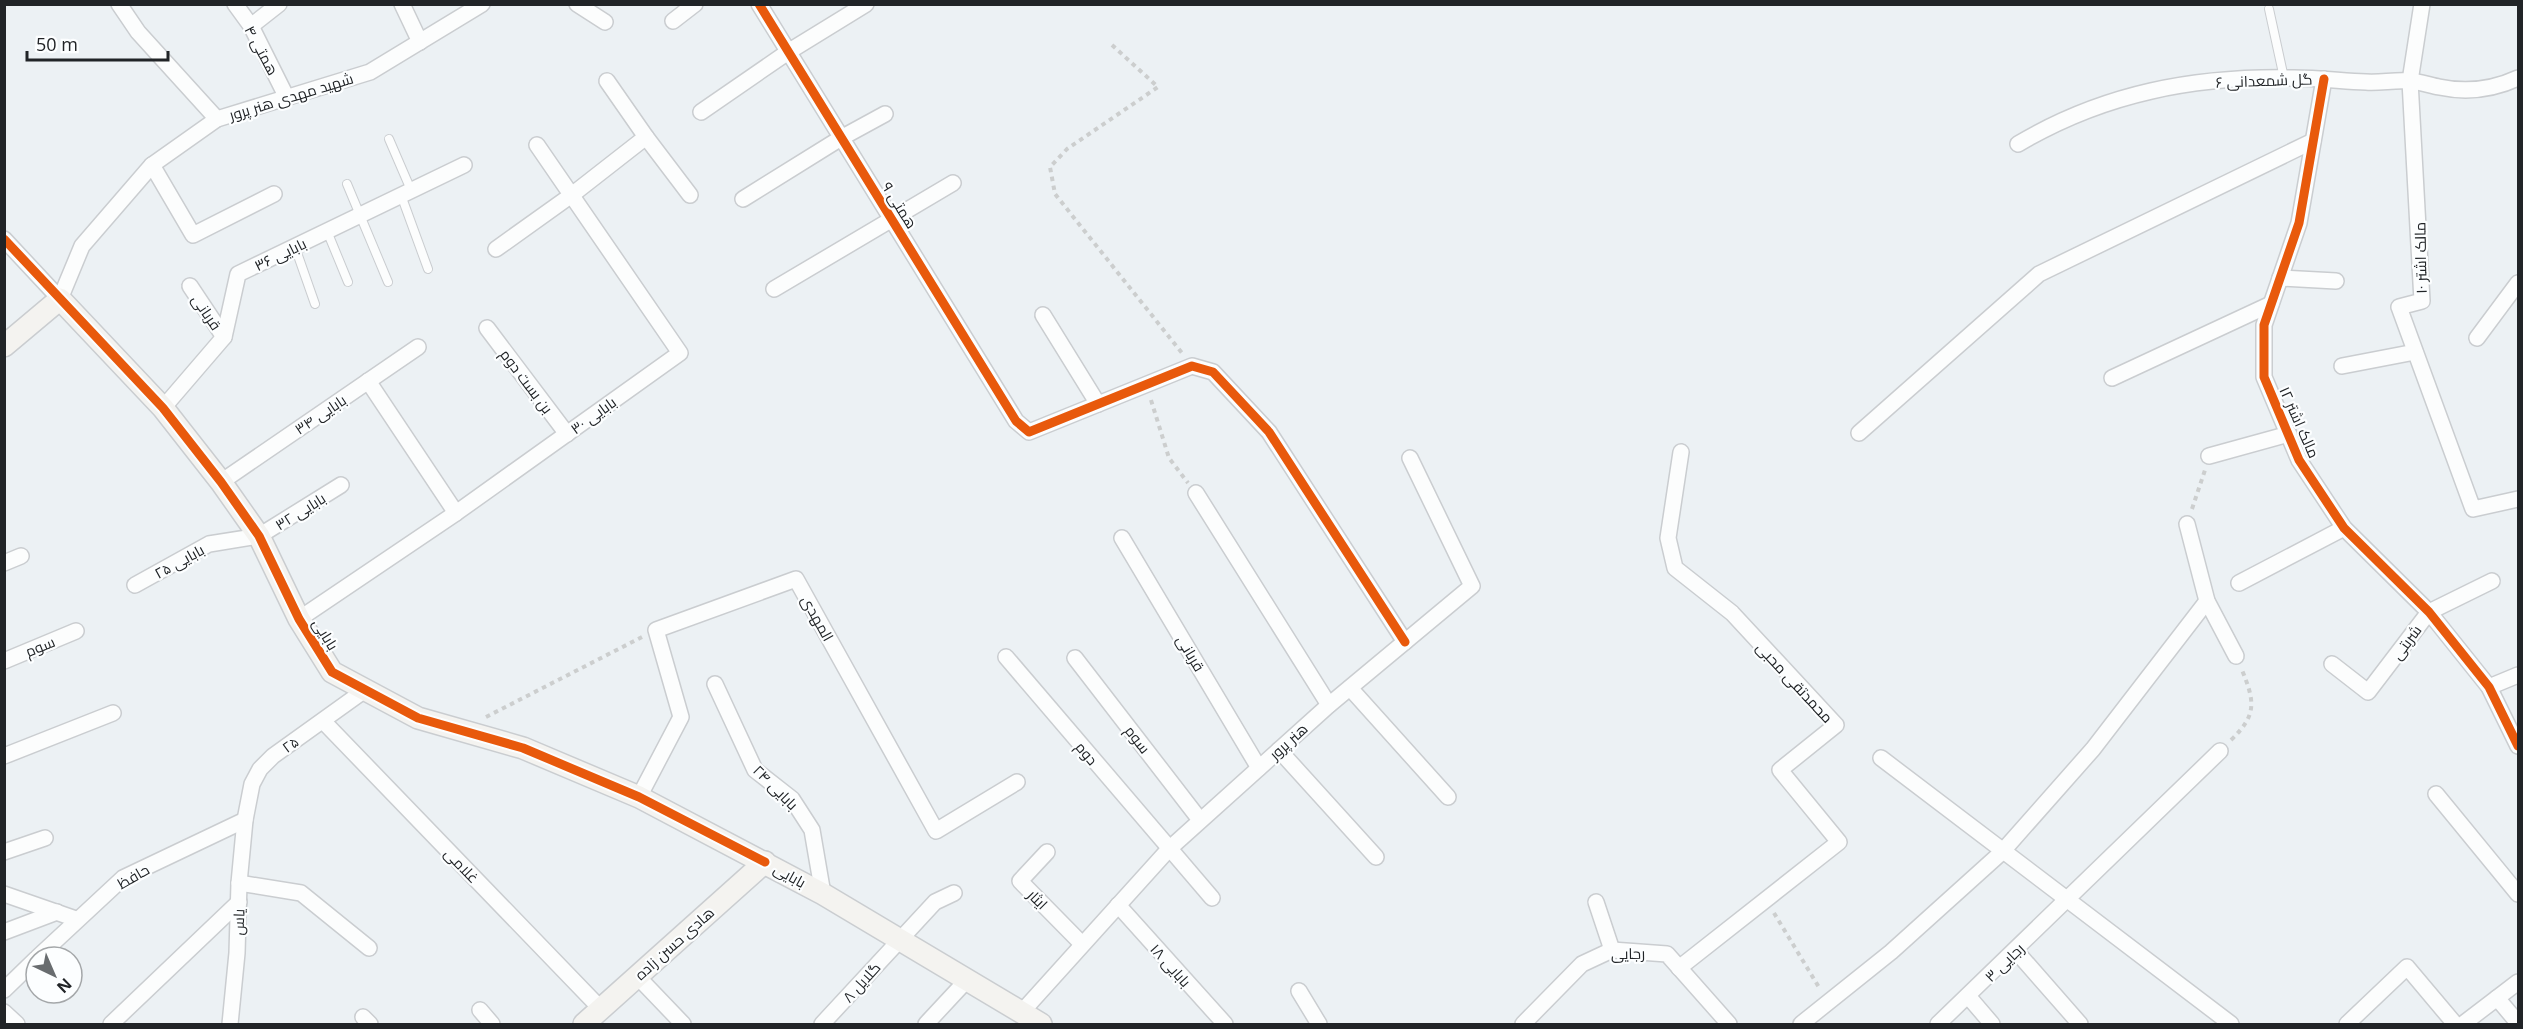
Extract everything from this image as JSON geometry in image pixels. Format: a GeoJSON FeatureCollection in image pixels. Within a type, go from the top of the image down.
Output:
{"type":"FeatureCollection","features":[{"type":"Feature","properties":{"kind":"street"},"geometry":{"type":"LineString","coordinates":[[119,4],[138,32],[217,119]]}},
{"type":"Feature","properties":{"kind":"street","name":"همتی ۴"},"geometry":{"type":"LineString","coordinates":[[234,4],[251,26],[287,98]]}},
{"type":"Feature","properties":{"kind":"street"},"geometry":{"type":"LineString","coordinates":[[251,26],[279,4]]}},
{"type":"Feature","properties":{"kind":"street"},"geometry":{"type":"LineString","coordinates":[[402,4],[420,42]]}},
{"type":"Feature","properties":{"kind":"street","name":"شهید مهدی هنر پرور"},"geometry":{"type":"LineString","coordinates":[[60,299],[82,246],[153,165],[217,119],[370,72],[482,4]]}},
{"type":"Feature","properties":{"kind":"street"},"geometry":{"type":"LineString","coordinates":[[577,4],[605,22]]}},
{"type":"Feature","properties":{"kind":"street"},"geometry":{"type":"LineString","coordinates":[[673,21],[695,4]]}},
{"type":"Feature","properties":{"kind":"street","name":"همتی ۹"},"geometry":{"type":"LineString","coordinates":[[759,4],[1016,421],[1029,432],[1098,404]]}},
{"type":"Feature","properties":{"kind":"street"},"geometry":{"type":"LineString","coordinates":[[700,112],[788,52],[866,4]]}},
{"type":"Feature","properties":{"kind":"street","name":"مالک اشتر ۱۰"},"geometry":{"type":"LineString","coordinates":[[2422,4],[2410,81],[2422,301],[2399,307],[2473,509],[2518,499]]}},
{"type":"Feature","properties":{"kind":"street","name":"گل شمعدانی ۶"},"geometry":{"type":"LineString","coordinates":[[2018,144],[2065,117],[2115,99],[2221,80],[2284,78],[2368,82],[2410,81],[2450,90],[2478,91],[2503,85],[2518,78]]}},
{"type":"Feature","properties":{"kind":"street","name":"مالک اشتر ۱۲"},"geometry":{"type":"LineString","coordinates":[[2324,79],[2300,223],[2264,325],[2265,377],[2299,460],[2344,528],[2429,612],[2488,687],[2518,746]]}},
{"type":"Feature","properties":{"kind":"street"},"geometry":{"type":"LineString","coordinates":[[606,81],[690,195]]}},
{"type":"Feature","properties":{"kind":"street"},"geometry":{"type":"LineString","coordinates":[[743,200],[841,138],[885,114]]}},
{"type":"Feature","properties":{"kind":"street"},"geometry":{"type":"LineString","coordinates":[[496,249],[573,194],[646,137]]}},
{"type":"Feature","properties":{"kind":"street"},"geometry":{"type":"LineString","coordinates":[[1859,433],[2039,274],[2313,141]]}},
{"type":"Feature","properties":{"kind":"street","name":"بابایی ۳۰"},"geometry":{"type":"LineString","coordinates":[[298,619],[456,513],[680,353],[573,194],[537,145]]}},
{"type":"Feature","properties":{"kind":"street"},"geometry":{"type":"LineString","coordinates":[[153,165],[193,235],[274,194]]}},
{"type":"Feature","properties":{"kind":"street","name":"بابایی ۳۶"},"geometry":{"type":"LineString","coordinates":[[163,408],[224,337],[238,274],[464,165]]}},
{"type":"Feature","properties":{"kind":"street"},"geometry":{"type":"LineString","coordinates":[[774,289],[953,183]]}},
{"type":"Feature","properties":{"kind":"street","name":"بابایی"},"geometry":{"type":"LineString","coordinates":[[4,239],[163,408],[221,482],[259,536],[298,619],[332,672],[418,718],[523,748],[639,797],[823,894],[1041,1024]]}},
{"type":"Feature","properties":{"kind":"street"},"geometry":{"type":"LineString","coordinates":[[2280,278],[2336,280]]}},
{"type":"Feature","properties":{"kind":"street"},"geometry":{"type":"LineString","coordinates":[[2477,338],[2518,283]]}},
{"type":"Feature","properties":{"kind":"street","name":"قربانی"},"geometry":{"type":"LineString","coordinates":[[190,286],[224,337]]}},
{"type":"Feature","properties":{"kind":"street"},"geometry":{"type":"LineString","coordinates":[[4,346],[60,299]]}},
{"type":"Feature","properties":{"kind":"street"},"geometry":{"type":"LineString","coordinates":[[2112,378],[2271,304]]}},
{"type":"Feature","properties":{"kind":"street"},"geometry":{"type":"LineString","coordinates":[[1043,315],[1098,404],[1192,366],[1213,372],[1269,432],[1405,642]]}},
{"type":"Feature","properties":{"kind":"street","name":"بن بست دوم"},"geometry":{"type":"LineString","coordinates":[[488,328],[567,434]]}},
{"type":"Feature","properties":{"kind":"street","name":"بابایی ۳۴"},"geometry":{"type":"LineString","coordinates":[[221,482],[418,347]]}},
{"type":"Feature","properties":{"kind":"street"},"geometry":{"type":"LineString","coordinates":[[2342,366],[2415,352]]}},
{"type":"Feature","properties":{"kind":"street"},"geometry":{"type":"LineString","coordinates":[[368,381],[456,513]]}},
{"type":"Feature","properties":{"kind":"street"},"geometry":{"type":"LineString","coordinates":[[2209,456],[2289,434]]}},
{"type":"Feature","properties":{"kind":"street","name":"محمدتقی محبی"},"geometry":{"type":"LineString","coordinates":[[1679,968],[1839,842],[1780,770],[1836,725],[1732,613],[1675,568],[1668,538],[1681,452]]}},
{"type":"Feature","properties":{"kind":"street","name":"هنر پرور"},"geometry":{"type":"LineString","coordinates":[[1021,1013],[1169,849],[1329,705],[1472,586],[1410,458]]}},
{"type":"Feature","properties":{"kind":"street","name":"بابایی ۳۲"},"geometry":{"type":"LineString","coordinates":[[259,536],[341,485]]}},
{"type":"Feature","properties":{"kind":"street"},"geometry":{"type":"LineString","coordinates":[[1196,493],[1329,705]]}},
{"type":"Feature","properties":{"kind":"street"},"geometry":{"type":"LineString","coordinates":[[2187,524],[2207,601],[2236,656]]}},
{"type":"Feature","properties":{"kind":"street"},"geometry":{"type":"LineString","coordinates":[[2239,583],[2344,528]]}},
{"type":"Feature","properties":{"kind":"street","name":"بابایی ۲۵"},"geometry":{"type":"LineString","coordinates":[[135,585],[208,544],[259,536]]}},
{"type":"Feature","properties":{"kind":"street","name":"قربانی"},"geometry":{"type":"LineString","coordinates":[[1122,538],[1259,768]]}},
{"type":"Feature","properties":{"kind":"street"},"geometry":{"type":"LineString","coordinates":[[4,563],[21,556]]}},
{"type":"Feature","properties":{"kind":"street","name":"المهدی"},"geometry":{"type":"LineString","coordinates":[[656,630],[796,579],[936,831],[1017,782]]}},
{"type":"Feature","properties":{"kind":"street","name":"شربتی"},"geometry":{"type":"LineString","coordinates":[[2332,664],[2368,692],[2429,612],[2492,581]]}},
{"type":"Feature","properties":{"kind":"street"},"geometry":{"type":"LineString","coordinates":[[1801,1024],[1891,952],[2002,852],[2093,749],[2207,601]]}},
{"type":"Feature","properties":{"kind":"street"},"geometry":{"type":"LineString","coordinates":[[639,797],[681,717],[656,630]]}},
{"type":"Feature","properties":{"kind":"street","name":"سوم"},"geometry":{"type":"LineString","coordinates":[[4,661],[76,631]]}},
{"type":"Feature","properties":{"kind":"street","name":"دوم"},"geometry":{"type":"LineString","coordinates":[[1006,657],[1212,898]]}},
{"type":"Feature","properties":{"kind":"street","name":"سوم"},"geometry":{"type":"LineString","coordinates":[[1075,658],[1200,820]]}},
{"type":"Feature","properties":{"kind":"street"},"geometry":{"type":"LineString","coordinates":[[2488,687],[2518,675]]}},
{"type":"Feature","properties":{"kind":"street","name":"بابایی ۲۴"},"geometry":{"type":"LineString","coordinates":[[715,684],[755,770],[792,799],[812,830],[823,894]]}},
{"type":"Feature","properties":{"kind":"street"},"geometry":{"type":"LineString","coordinates":[[1350,687],[1448,797]]}},
{"type":"Feature","properties":{"kind":"street","name":"۲۵"},"geometry":{"type":"LineString","coordinates":[[245,820],[252,784],[260,769],[273,756],[365,690]]}},
{"type":"Feature","properties":{"kind":"street"},"geometry":{"type":"LineString","coordinates":[[4,756],[113,713]]}},
{"type":"Feature","properties":{"kind":"street","name":"غلامی"},"geometry":{"type":"LineString","coordinates":[[323,721],[601,1009]]}},
{"type":"Feature","properties":{"kind":"street"},"geometry":{"type":"LineString","coordinates":[[1279,750],[1376,857]]}},
{"type":"Feature","properties":{"kind":"street","name":"رجایی ۳"},"geometry":{"type":"LineString","coordinates":[[1938,1024],[2016,951],[2220,751]]}},
{"type":"Feature","properties":{"kind":"street"},"geometry":{"type":"LineString","coordinates":[[1881,758],[2230,1024]]}},
{"type":"Feature","properties":{"kind":"street"},"geometry":{"type":"LineString","coordinates":[[2436,794],[2518,894]]}},
{"type":"Feature","properties":{"kind":"street","name":"یاس"},"geometry":{"type":"LineString","coordinates":[[230,1024],[245,820]]}},
{"type":"Feature","properties":{"kind":"street","name":"حافظ"},"geometry":{"type":"LineString","coordinates":[[50,945],[123,878],[245,820]]}},
{"type":"Feature","properties":{"kind":"street"},"geometry":{"type":"LineString","coordinates":[[4,852],[45,838]]}},
{"type":"Feature","properties":{"kind":"street","name":"ایثار"},"geometry":{"type":"LineString","coordinates":[[1047,852],[1020,881],[1082,944]]}},
{"type":"Feature","properties":{"kind":"street","name":"هادی حسن زاده"},"geometry":{"type":"LineString","coordinates":[[584,1024],[765,862]]}},
{"type":"Feature","properties":{"kind":"street"},"geometry":{"type":"LineString","coordinates":[[239,883],[301,893],[369,948]]}},
{"type":"Feature","properties":{"kind":"street","name":"گلایل ۸"},"geometry":{"type":"LineString","coordinates":[[822,1024],[934,902],[954,893]]}},
{"type":"Feature","properties":{"kind":"street"},"geometry":{"type":"LineString","coordinates":[[4,894],[76,919]]}},
{"type":"Feature","properties":{"kind":"street"},"geometry":{"type":"LineString","coordinates":[[111,1024],[239,902]]}},
{"type":"Feature","properties":{"kind":"street"},"geometry":{"type":"LineString","coordinates":[[1596,902],[1612,951]]}},
{"type":"Feature","properties":{"kind":"street","name":"بابایی ۱۸"},"geometry":{"type":"LineString","coordinates":[[1118,905],[1225,1024]]}},
{"type":"Feature","properties":{"kind":"street"},"geometry":{"type":"LineString","coordinates":[[4,932],[57,912]]}},
{"type":"Feature","properties":{"kind":"street","name":"رجایی"},"geometry":{"type":"LineString","coordinates":[[1523,1024],[1582,964],[1612,951],[1667,954],[1729,1024]]}},
{"type":"Feature","properties":{"kind":"street"},"geometry":{"type":"LineString","coordinates":[[2016,951],[2080,1024]]}},
{"type":"Feature","properties":{"kind":"street"},"geometry":{"type":"LineString","coordinates":[[2347,1024],[2408,967],[2455,1024]]}},
{"type":"Feature","properties":{"kind":"street","name":"حافظ"},"geometry":{"type":"LineString","coordinates":[[4,990],[24,971]]}},
{"type":"Feature","properties":{"kind":"street"},"geometry":{"type":"LineString","coordinates":[[636,976],[683,1024]]}},
{"type":"Feature","properties":{"kind":"street"},"geometry":{"type":"LineString","coordinates":[[926,1024],[966,981]]}},
{"type":"Feature","properties":{"kind":"street"},"geometry":{"type":"LineString","coordinates":[[2463,1024],[2518,982]]}},
{"type":"Feature","properties":{"kind":"street"},"geometry":{"type":"LineString","coordinates":[[1299,991],[1319,1024]]}},
{"type":"Feature","properties":{"kind":"street"},"geometry":{"type":"LineString","coordinates":[[1968,996],[1992,1024]]}},
{"type":"Feature","properties":{"kind":"street"},"geometry":{"type":"LineString","coordinates":[[2497,998],[2518,1023]]}},
{"type":"Feature","properties":{"kind":"street"},"geometry":{"type":"LineString","coordinates":[[480,1010],[492,1024]]}},
{"type":"Feature","properties":{"kind":"street"},"geometry":{"type":"LineString","coordinates":[[4,1012],[17,1024]]}},
{"type":"Feature","properties":{"kind":"street"},"geometry":{"type":"LineString","coordinates":[[230,1024],[237,1024]]}},
{"type":"Feature","properties":{"kind":"lane"},"geometry":{"type":"LineString","coordinates":[[2269,9],[2284,78]]}},
{"type":"Feature","properties":{"kind":"lane"},"geometry":{"type":"LineString","coordinates":[[390,139],[428,269]]}},
{"type":"Feature","properties":{"kind":"lane"},"geometry":{"type":"LineString","coordinates":[[347,184],[388,282]]}},
{"type":"Feature","properties":{"kind":"lane"},"geometry":{"type":"LineString","coordinates":[[327,231],[348,282]]}},
{"type":"Feature","properties":{"kind":"lane"},"geometry":{"type":"LineString","coordinates":[[295,247],[315,304]]}},
{"type":"Feature","properties":{"kind":"path"},"geometry":{"type":"LineString","coordinates":[[1112,45],[1158,87],[1067,149],[1050,167],[1055,194],[1192,366]]}},
{"type":"Feature","properties":{"kind":"path"},"geometry":{"type":"LineString","coordinates":[[1158,379],[1151,401],[1169,458],[1196,493]]}},
{"type":"Feature","properties":{"kind":"path"},"geometry":{"type":"LineString","coordinates":[[2187,524],[2209,456]]}},
{"type":"Feature","properties":{"kind":"path"},"geometry":{"type":"LineString","coordinates":[[460,730],[656,630]]}},
{"type":"Feature","properties":{"kind":"path"},"geometry":{"type":"LineString","coordinates":[[2220,751],[2245,727],[2251,715],[2252,700],[2236,656]]}},
{"type":"Feature","properties":{"kind":"path"},"geometry":{"type":"LineString","coordinates":[[1766,900],[1828,1003]]}},
{"type":"Feature","properties":{"kind":"cycle path"},"geometry":{"type":"LineString","coordinates":[[759,4],[1016,421],[1029,432],[1192,366],[1213,372],[1269,432],[1405,642]]}},
{"type":"Feature","properties":{"kind":"cycle path"},"geometry":{"type":"LineString","coordinates":[[2324,79],[2299,223],[2264,325],[2264,377],[2299,460],[2344,528],[2429,612],[2489,687],[2518,746]]}},
{"type":"Feature","properties":{"kind":"cycle path"},"geometry":{"type":"LineString","coordinates":[[4,239],[163,408],[221,482],[259,536],[299,619],[332,672],[418,718],[523,748],[639,797],[765,862]]}}]}
